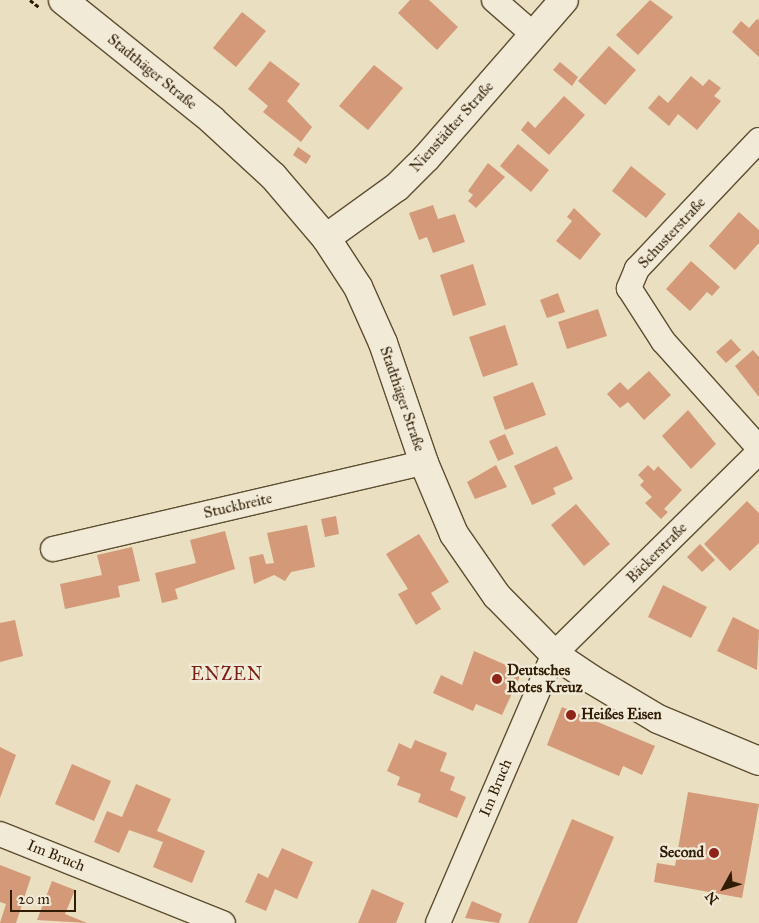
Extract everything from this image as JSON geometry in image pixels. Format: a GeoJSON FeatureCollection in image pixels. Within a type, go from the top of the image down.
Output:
{"type":"FeatureCollection","features":[{"type":"Feature","properties":{"kind":"main road","name":"Nienstädter Straße"},"geometry":{"type":"LineString","coordinates":[[326,238],[397,187],[564,0]]}},
{"type":"Feature","properties":{"kind":"main road","name":"Stadthäger Straße"},"geometry":{"type":"LineString","coordinates":[[54,6],[212,120],[273,176],[326,238],[358,287],[384,343],[424,463],[454,534],[496,596],[554,654],[658,719],[759,761]]}},
{"type":"Feature","properties":{"kind":"street"},"geometry":{"type":"LineString","coordinates":[[494,0],[534,35]]}},
{"type":"Feature","properties":{"kind":"street","name":"Schusterstraße"},"geometry":{"type":"LineString","coordinates":[[759,140],[637,269],[629,288],[663,341],[759,448]]}},
{"type":"Feature","properties":{"kind":"street","name":"Bäckerstraße"},"geometry":{"type":"LineString","coordinates":[[554,654],[759,452]]}},
{"type":"Feature","properties":{"kind":"street","name":"Stuckbreite"},"geometry":{"type":"LineString","coordinates":[[53,548],[424,463]]}},
{"type":"Feature","properties":{"kind":"street","name":"Im Bruch"},"geometry":{"type":"LineString","coordinates":[[438,923],[554,654]]}},
{"type":"Feature","properties":{"kind":"street","name":"Im Bruch"},"geometry":{"type":"LineString","coordinates":[[0,834],[223,923]]}},
{"type":"Feature","properties":{"kind":"path"},"geometry":{"type":"LineString","coordinates":[[30,0],[54,6]]}},
{"type":"Feature","properties":{"kind":"building"},"geometry":{"type":"Polygon","coordinates":[[[410,0],[429,0],[458,27],[437,50],[398,13],[410,0]]]}},
{"type":"Feature","properties":{"kind":"building"},"geometry":{"type":"Polygon","coordinates":[[[650,0],[673,17],[638,55],[616,35],[650,0]]]}},
{"type":"Feature","properties":{"kind":"building"},"geometry":{"type":"Polygon","coordinates":[[[242,12],[266,31],[236,67],[213,48],[242,12]]]}},
{"type":"Feature","properties":{"kind":"building"},"geometry":{"type":"Polygon","coordinates":[[[757,19],[759,20],[759,57],[732,32],[741,21],[749,28],[757,19]]]}},
{"type":"Feature","properties":{"kind":"building"},"geometry":{"type":"Polygon","coordinates":[[[609,46],[636,70],[605,105],[578,81],[609,46]]]}},
{"type":"Feature","properties":{"kind":"building"},"geometry":{"type":"Polygon","coordinates":[[[270,61],[300,84],[287,101],[312,127],[301,142],[263,112],[268,106],[248,89],[270,61]]]}},
{"type":"Feature","properties":{"kind":"building"},"geometry":{"type":"Polygon","coordinates":[[[560,62],[578,77],[572,86],[553,70],[560,62]]]}},
{"type":"Feature","properties":{"kind":"building"},"geometry":{"type":"Polygon","coordinates":[[[374,65],[403,88],[368,130],[339,106],[374,65]]]}},
{"type":"Feature","properties":{"kind":"building"},"geometry":{"type":"Polygon","coordinates":[[[691,76],[703,86],[709,79],[721,88],[714,96],[721,101],[697,130],[678,114],[669,126],[648,108],[659,95],[668,103],[691,76]]]}},
{"type":"Feature","properties":{"kind":"building"},"geometry":{"type":"Polygon","coordinates":[[[564,96],[585,115],[549,155],[521,130],[528,121],[535,128],[564,96]]]}},
{"type":"Feature","properties":{"kind":"building"},"geometry":{"type":"Polygon","coordinates":[[[518,144],[549,170],[531,192],[500,166],[518,144]]]}},
{"type":"Feature","properties":{"kind":"building"},"geometry":{"type":"Polygon","coordinates":[[[298,147],[311,156],[306,164],[293,155],[298,147]]]}},
{"type":"Feature","properties":{"kind":"building"},"geometry":{"type":"Polygon","coordinates":[[[488,163],[505,177],[476,208],[468,201],[473,195],[468,191],[488,163]]]}},
{"type":"Feature","properties":{"kind":"building"},"geometry":{"type":"Polygon","coordinates":[[[631,166],[666,194],[646,218],[612,191],[631,166]]]}},
{"type":"Feature","properties":{"kind":"building"},"geometry":{"type":"Polygon","coordinates":[[[433,205],[438,219],[455,214],[465,242],[433,253],[427,237],[419,240],[409,213],[433,205]]]}},
{"type":"Feature","properties":{"kind":"building"},"geometry":{"type":"Polygon","coordinates":[[[574,208],[601,234],[580,260],[556,241],[572,221],[567,217],[574,208]]]}},
{"type":"Feature","properties":{"kind":"building"},"geometry":{"type":"Polygon","coordinates":[[[739,212],[759,230],[759,243],[735,270],[709,246],[739,212]]]}},
{"type":"Feature","properties":{"kind":"building"},"geometry":{"type":"Polygon","coordinates":[[[691,261],[720,287],[712,296],[707,292],[690,311],[666,289],[691,261]]]}},
{"type":"Feature","properties":{"kind":"building"},"geometry":{"type":"Polygon","coordinates":[[[473,264],[486,305],[453,316],[440,275],[473,264]]]}},
{"type":"Feature","properties":{"kind":"building"},"geometry":{"type":"Polygon","coordinates":[[[558,293],[565,312],[547,318],[540,300],[558,293]]]}},
{"type":"Feature","properties":{"kind":"building"},"geometry":{"type":"Polygon","coordinates":[[[598,309],[607,336],[567,349],[558,322],[598,309]]]}},
{"type":"Feature","properties":{"kind":"building"},"geometry":{"type":"Polygon","coordinates":[[[505,325],[518,365],[483,377],[469,337],[505,325]]]}},
{"type":"Feature","properties":{"kind":"building"},"geometry":{"type":"Polygon","coordinates":[[[731,339],[741,350],[726,363],[716,352],[731,339]]]}},
{"type":"Feature","properties":{"kind":"building"},"geometry":{"type":"Polygon","coordinates":[[[753,350],[759,357],[759,397],[735,366],[753,350]]]}},
{"type":"Feature","properties":{"kind":"building"},"geometry":{"type":"Polygon","coordinates":[[[649,371],[671,395],[644,420],[628,402],[620,408],[607,394],[620,382],[628,390],[649,371]]]}},
{"type":"Feature","properties":{"kind":"building"},"geometry":{"type":"Polygon","coordinates":[[[533,382],[546,415],[505,430],[493,397],[533,382]]]}},
{"type":"Feature","properties":{"kind":"building"},"geometry":{"type":"Polygon","coordinates":[[[688,410],[716,444],[691,469],[662,436],[688,410]]]}},
{"type":"Feature","properties":{"kind":"building"},"geometry":{"type":"Polygon","coordinates":[[[505,434],[514,454],[498,461],[489,441],[505,434]]]}},
{"type":"Feature","properties":{"kind":"building"},"geometry":{"type":"Polygon","coordinates":[[[557,446],[573,479],[553,488],[556,494],[532,505],[514,466],[557,446]]]}},
{"type":"Feature","properties":{"kind":"building"},"geometry":{"type":"Polygon","coordinates":[[[496,465],[507,487],[475,499],[467,482],[496,465]]]}},
{"type":"Feature","properties":{"kind":"building"},"geometry":{"type":"Polygon","coordinates":[[[648,465],[654,471],[658,466],[682,490],[664,509],[668,512],[661,519],[645,503],[652,497],[640,485],[644,481],[638,475],[648,465]]]}},
{"type":"Feature","properties":{"kind":"building"},"geometry":{"type":"Polygon","coordinates":[[[747,501],[759,513],[759,543],[730,571],[704,544],[747,501]]]}},
{"type":"Feature","properties":{"kind":"building"},"geometry":{"type":"Polygon","coordinates":[[[576,504],[610,544],[584,566],[551,525],[576,504]]]}},
{"type":"Feature","properties":{"kind":"building"},"geometry":{"type":"Polygon","coordinates":[[[336,516],[339,534],[325,537],[321,519],[336,516]]]}},
{"type":"Feature","properties":{"kind":"building"},"geometry":{"type":"Polygon","coordinates":[[[307,525],[315,567],[291,572],[285,581],[274,575],[254,584],[249,557],[263,554],[266,564],[274,563],[267,533],[307,525]]]}},
{"type":"Feature","properties":{"kind":"building"},"geometry":{"type":"Polygon","coordinates":[[[225,531],[235,569],[175,589],[178,599],[162,603],[155,573],[196,563],[190,540],[225,531]]]}},
{"type":"Feature","properties":{"kind":"building"},"geometry":{"type":"Polygon","coordinates":[[[419,534],[449,582],[431,593],[441,609],[416,625],[398,594],[408,589],[386,554],[419,534]]]}},
{"type":"Feature","properties":{"kind":"building"},"geometry":{"type":"Polygon","coordinates":[[[700,544],[715,560],[702,572],[687,557],[700,544]]]}},
{"type":"Feature","properties":{"kind":"building"},"geometry":{"type":"Polygon","coordinates":[[[132,547],[140,581],[118,586],[120,597],[65,609],[60,584],[102,575],[97,555],[132,547]]]}},
{"type":"Feature","properties":{"kind":"building"},"geometry":{"type":"Polygon","coordinates":[[[663,585],[707,607],[691,638],[648,617],[663,585]]]}},
{"type":"Feature","properties":{"kind":"building"},"geometry":{"type":"Polygon","coordinates":[[[733,617],[759,630],[757,670],[717,651],[733,617]]]}},
{"type":"Feature","properties":{"kind":"building"},"geometry":{"type":"Polygon","coordinates":[[[15,620],[23,656],[0,662],[0,623],[15,620]]]}},
{"type":"Feature","properties":{"kind":"building"},"geometry":{"type":"Polygon","coordinates":[[[474,651],[522,672],[502,715],[476,704],[473,711],[433,693],[441,675],[462,685],[474,651]]]}},
{"type":"Feature","properties":{"kind":"building"},"geometry":{"type":"Polygon","coordinates":[[[562,707],[655,746],[642,775],[623,766],[619,776],[547,745],[562,707]]]}},
{"type":"Feature","properties":{"kind":"building"},"geometry":{"type":"Polygon","coordinates":[[[415,740],[447,753],[440,771],[455,777],[450,790],[466,797],[457,818],[418,802],[421,794],[397,785],[400,777],[387,771],[399,743],[411,749],[415,740]]]}},
{"type":"Feature","properties":{"kind":"building"},"geometry":{"type":"Polygon","coordinates":[[[0,747],[16,755],[0,798],[0,747]]]}},
{"type":"Feature","properties":{"kind":"building"},"geometry":{"type":"Polygon","coordinates":[[[72,764],[111,781],[94,821],[55,804],[72,764]]]}},
{"type":"Feature","properties":{"kind":"building"},"geometry":{"type":"Polygon","coordinates":[[[136,784],[171,799],[157,831],[205,851],[192,883],[153,867],[163,842],[129,830],[119,853],[94,842],[107,811],[122,817],[136,784]]]}},
{"type":"Feature","properties":{"kind":"building","name":"Second"},"geometry":{"type":"Polygon","coordinates":[[[688,792],[759,804],[742,898],[654,882],[657,863],[675,866],[688,792]]]}},
{"type":"Feature","properties":{"kind":"building"},"geometry":{"type":"Polygon","coordinates":[[[572,819],[614,837],[577,923],[528,923],[572,819]]]}},
{"type":"Feature","properties":{"kind":"building"},"geometry":{"type":"Polygon","coordinates":[[[282,848],[313,862],[297,899],[275,889],[266,911],[245,902],[258,873],[268,878],[282,848]]]}},
{"type":"Feature","properties":{"kind":"building"},"geometry":{"type":"Polygon","coordinates":[[[0,865],[31,877],[16,923],[0,923],[6,904],[0,902],[0,865]]]}},
{"type":"Feature","properties":{"kind":"building"},"geometry":{"type":"Polygon","coordinates":[[[52,881],[75,890],[65,914],[87,923],[37,920],[52,881]]]}},
{"type":"Feature","properties":{"kind":"building"},"geometry":{"type":"Polygon","coordinates":[[[372,889],[404,903],[396,923],[358,923],[372,889]]]}},
{"type":"Feature","properties":{"kind":"building"},"geometry":{"type":"Polygon","coordinates":[[[472,901],[502,914],[499,923],[465,918],[472,901]]]}},
{"type":"Feature","properties":{"kind":"place","name":"Deutsches Rotes Kreuz"},"geometry":{"type":"Point","coordinates":[497,679]}},
{"type":"Feature","properties":{"kind":"place","name":"Heißes Eisen"},"geometry":{"type":"Point","coordinates":[571,715]}},
{"type":"Feature","properties":{"kind":"place","name":"Second"},"geometry":{"type":"Point","coordinates":[714,853]}},
{"type":"Feature","properties":{"kind":"district","name":"ENZEN"},"geometry":{"type":"Point","coordinates":[227,674]}}]}
